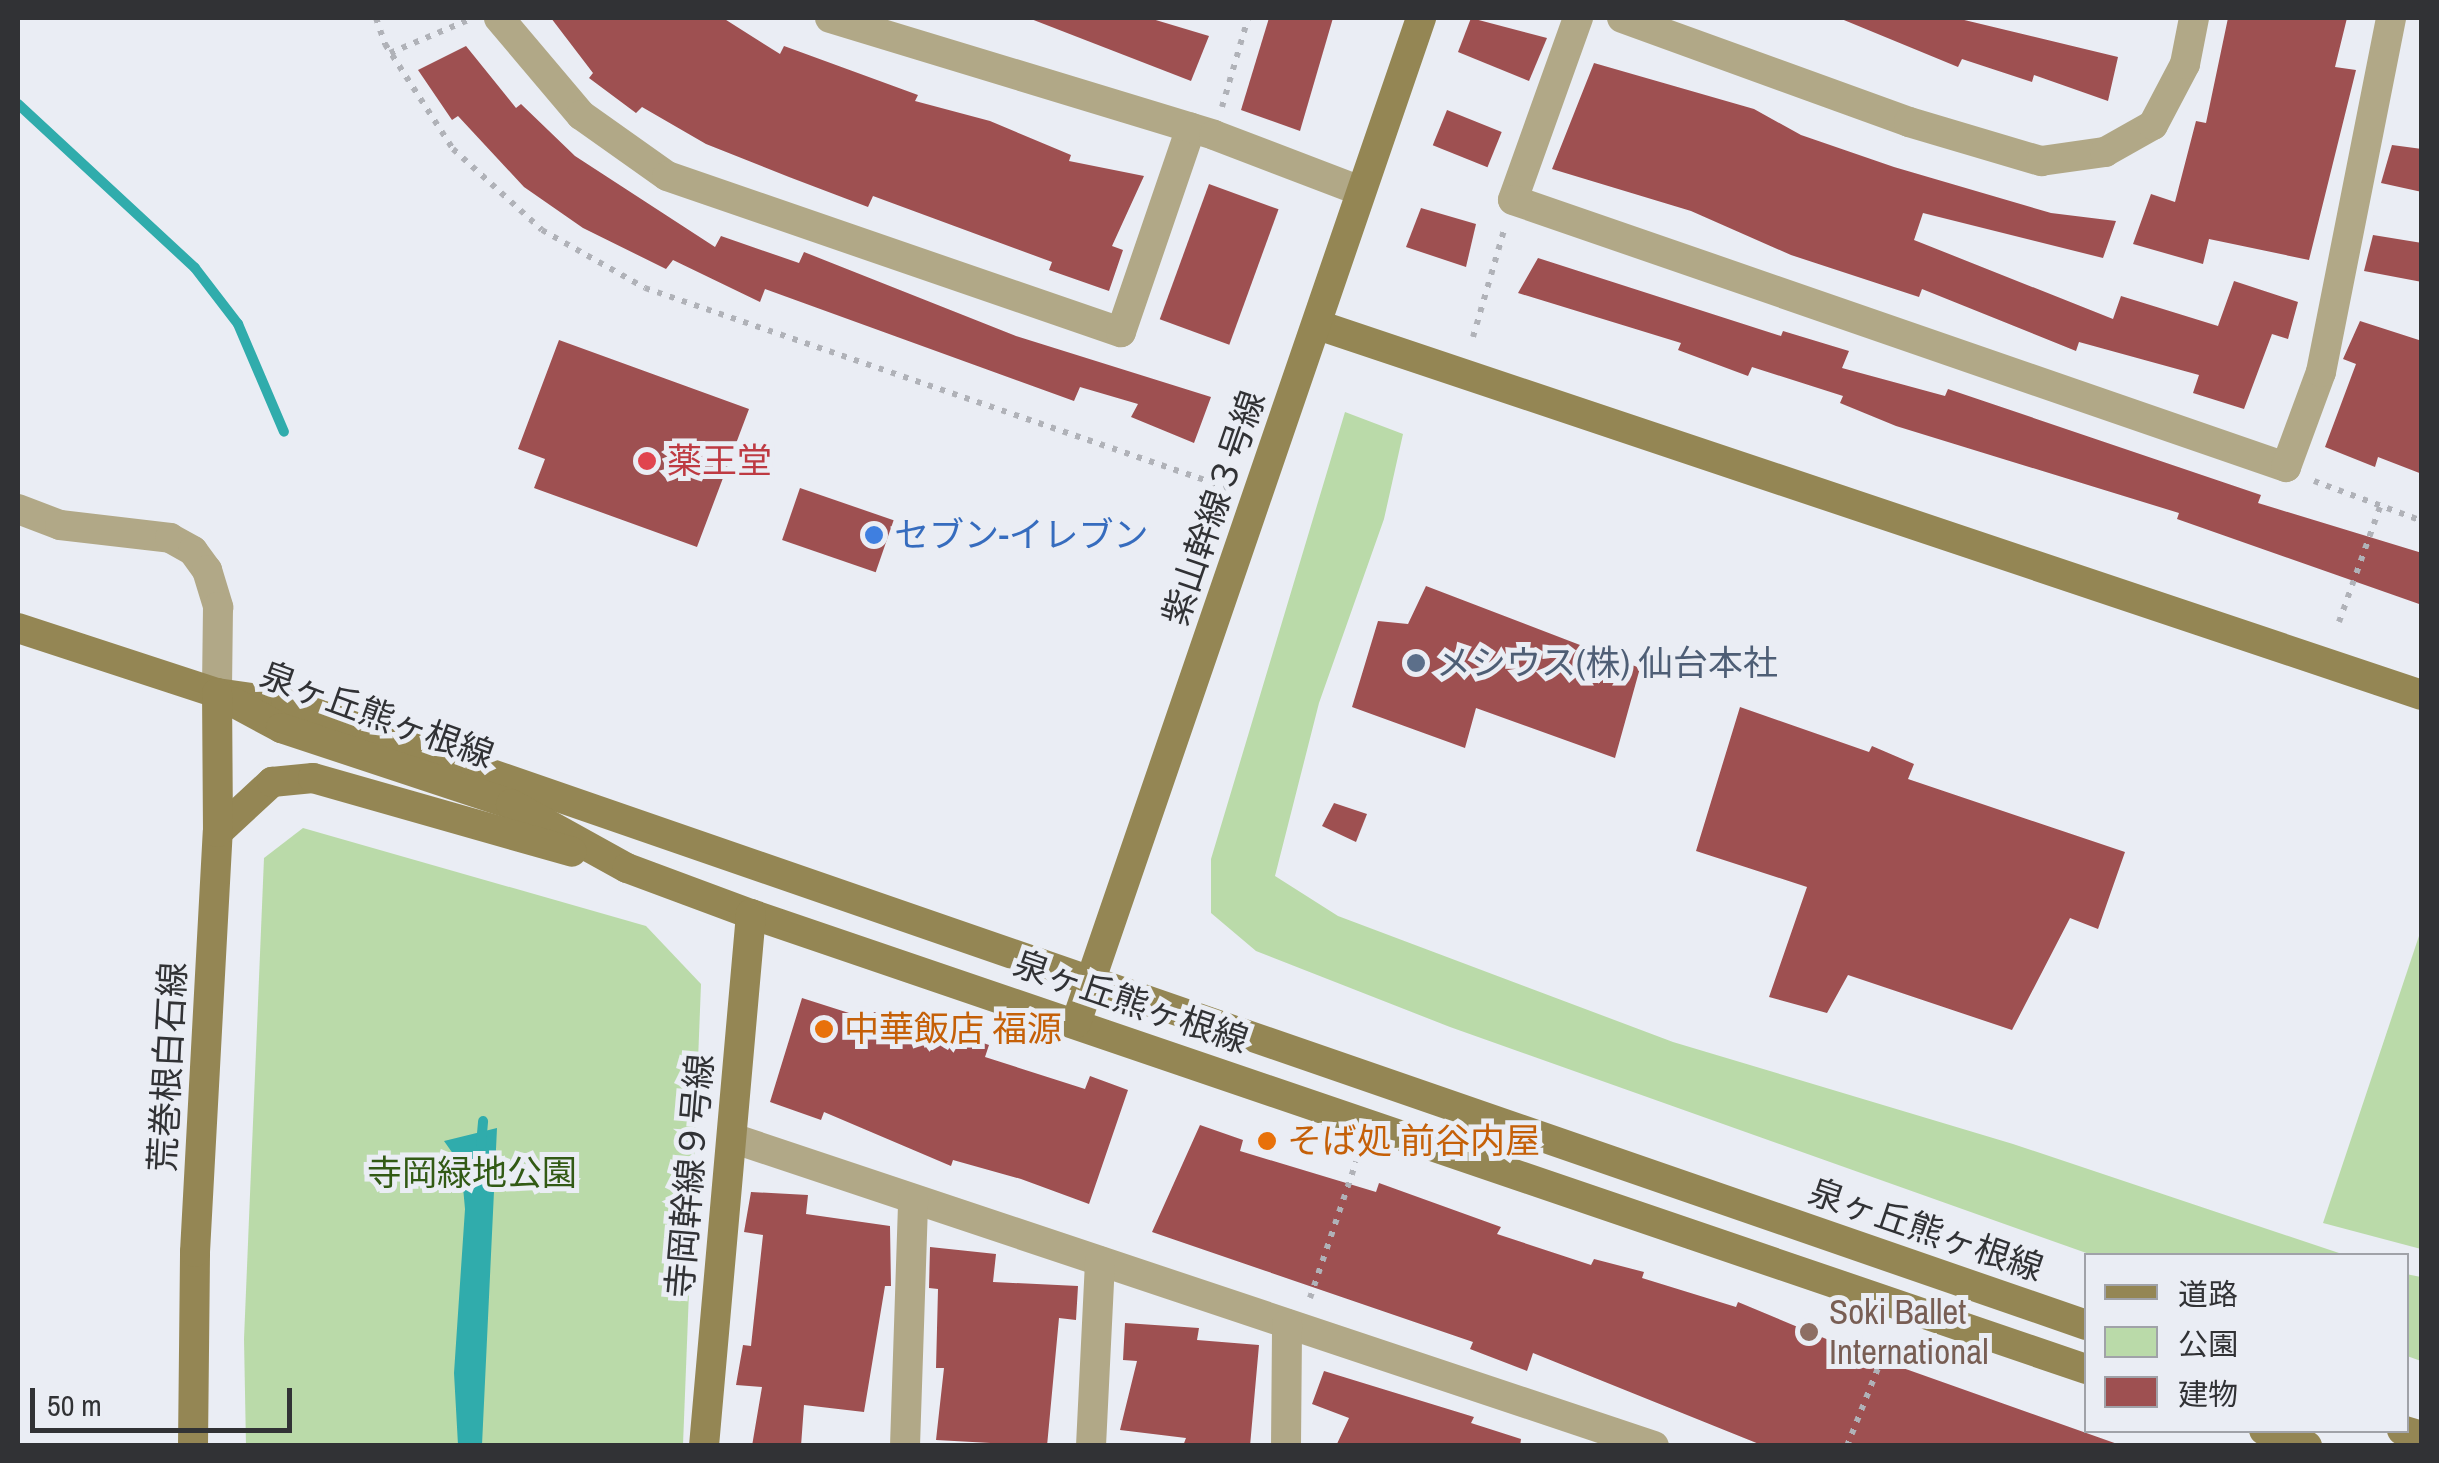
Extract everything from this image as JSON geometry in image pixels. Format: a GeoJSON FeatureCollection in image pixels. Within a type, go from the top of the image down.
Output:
{"type":"FeatureCollection","features":[{"type":"Feature","properties":{"kind":"street"},"geometry":{"type":"LineString","coordinates":[[499,18],[581,115],[667,176],[1121,332],[1202,131]]}},
{"type":"Feature","properties":{"kind":"street"},"geometry":{"type":"LineString","coordinates":[[830,18],[1202,131],[1360,191]]}},
{"type":"Feature","properties":{"kind":"street","name":"紫山幹線３号線"},"geometry":{"type":"LineString","coordinates":[[1076,1023],[1421,18]]}},
{"type":"Feature","properties":{"kind":"street"},"geometry":{"type":"LineString","coordinates":[[1578,18],[1513,200],[2286,467],[2321,372],[2390,18]]}},
{"type":"Feature","properties":{"kind":"street"},"geometry":{"type":"LineString","coordinates":[[1622,18],[1908,122],[2041,162],[2105,152],[2153,125],[2185,64],[2194,18]]}},
{"type":"Feature","properties":{"kind":"street"},"geometry":{"type":"LineString","coordinates":[[1318,325],[2422,695]]}},
{"type":"Feature","properties":{"kind":"street"},"geometry":{"type":"LineString","coordinates":[[18,509],[60,525],[170,538],[193,550],[208,570],[218,608],[217,694],[18,628]]}},
{"type":"Feature","properties":{"kind":"street","name":"泉ヶ丘熊ヶ根線"},"geometry":{"type":"LineString","coordinates":[[217,694],[286,703],[1093,978],[2084,1324]]}},
{"type":"Feature","properties":{"kind":"street","name":"泉ヶ丘熊ヶ根線"},"geometry":{"type":"LineString","coordinates":[[217,694],[281,728],[511,804],[627,868],[751,914],[2084,1368]]}},
{"type":"Feature","properties":{"kind":"street","name":"荒巻根白石線"},"geometry":{"type":"LineString","coordinates":[[193,1446],[194,1252],[218,832],[217,694]]}},
{"type":"Feature","properties":{"kind":"street"},"geometry":{"type":"LineString","coordinates":[[218,832],[272,782],[313,778],[627,868]]}},
{"type":"Feature","properties":{"kind":"street","name":"寺岡幹線９号線"},"geometry":{"type":"LineString","coordinates":[[704,1446],[751,914]]}},
{"type":"Feature","properties":{"kind":"street"},"geometry":{"type":"LineString","coordinates":[[732,1138],[1654,1446]]}},
{"type":"Feature","properties":{"kind":"street"},"geometry":{"type":"LineString","coordinates":[[905,1446],[913,1200]]}},
{"type":"Feature","properties":{"kind":"street"},"geometry":{"type":"LineString","coordinates":[[1091,1446],[1100,1262]]}},
{"type":"Feature","properties":{"kind":"street"},"geometry":{"type":"LineString","coordinates":[[1286,1446],[1293,1326]]}},
{"type":"Feature","properties":{"kind":"street"},"geometry":{"type":"LineString","coordinates":[[2272,1433],[2308,1446]]}},
{"type":"Feature","properties":{"kind":"path"},"geometry":{"type":"LineString","coordinates":[[376,18],[390,53],[454,149],[542,230],[645,288],[1257,498]]}},
{"type":"Feature","properties":{"kind":"path"},"geometry":{"type":"LineString","coordinates":[[390,53],[474,18]]}},
{"type":"Feature","properties":{"kind":"path"},"geometry":{"type":"LineString","coordinates":[[1202,131],[1248,18]]}},
{"type":"Feature","properties":{"kind":"path"},"geometry":{"type":"LineString","coordinates":[[1473,337],[1513,200]]}},
{"type":"Feature","properties":{"kind":"path"},"geometry":{"type":"LineString","coordinates":[[2286,467],[2422,522]]}},
{"type":"Feature","properties":{"kind":"path"},"geometry":{"type":"LineString","coordinates":[[2340,622],[2380,507]]}},
{"type":"Feature","properties":{"kind":"path"},"geometry":{"type":"LineString","coordinates":[[1293,1326],[1356,1162]]}},
{"type":"Feature","properties":{"kind":"path"},"geometry":{"type":"LineString","coordinates":[[1847,1446],[1888,1343]]}},
{"type":"Feature","properties":{"kind":"green space"},"geometry":{"type":"Polygon","coordinates":[[[1345,412],[1403,434],[1384,519],[1319,703],[1275,876],[1338,916],[1673,1042],[2013,1144],[2339,1253],[2086,1253],[1450,1027],[1256,951],[1211,913],[1211,859],[1345,412]]]}},
{"type":"Feature","properties":{"kind":"green space","name":"寺岡緑地公園"},"geometry":{"type":"Polygon","coordinates":[[[303,828],[646,926],[701,984],[683,1445],[246,1446],[244,1339],[264,858],[303,828]]]}},
{"type":"Feature","properties":{"kind":"green space"},"geometry":{"type":"Polygon","coordinates":[[[2421,930],[2421,1249],[2323,1223],[2421,930]]]}},
{"type":"Feature","properties":{"kind":"green space"},"geometry":{"type":"Polygon","coordinates":[[[2409,1275],[2421,1277],[2421,1361],[2409,1357],[2409,1275]]]}},
{"type":"Feature","properties":{"kind":"water"},"geometry":{"type":"Polygon","coordinates":[[[497,1128],[482,1445],[458,1445],[454,1373],[465,1209],[461,1165],[444,1141],[497,1128]]]}},
{"type":"Feature","properties":{"kind":"building"},"geometry":{"type":"Polygon","coordinates":[[[551,18],[723,18],[780,54],[784,46],[918,95],[915,101],[990,121],[1071,155],[1069,161],[1144,176],[1112,246],[1123,250],[1109,291],[1049,270],[1052,262],[873,196],[868,207],[789,177],[706,144],[642,107],[636,113],[589,78],[593,73],[551,18]]]}},
{"type":"Feature","properties":{"kind":"building"},"geometry":{"type":"Polygon","coordinates":[[[1149,18],[1209,36],[1191,81],[1031,19],[1149,18]]]}},
{"type":"Feature","properties":{"kind":"building"},"geometry":{"type":"Polygon","coordinates":[[[1269,18],[1333,18],[1300,131],[1241,110],[1269,18]]]}},
{"type":"Feature","properties":{"kind":"building"},"geometry":{"type":"Polygon","coordinates":[[[1471,18],[1547,38],[1529,81],[1458,52],[1471,18]]]}},
{"type":"Feature","properties":{"kind":"building"},"geometry":{"type":"Polygon","coordinates":[[[1839,18],[1956,18],[2118,57],[2108,101],[2034,75],[2032,82],[1962,59],[1958,67],[1839,18]]]}},
{"type":"Feature","properties":{"kind":"building"},"geometry":{"type":"Polygon","coordinates":[[[2228,18],[2347,18],[2335,67],[2356,70],[2309,260],[2209,239],[2203,264],[2133,244],[2151,194],[2175,202],[2196,121],[2206,123],[2228,18]]]}},
{"type":"Feature","properties":{"kind":"building"},"geometry":{"type":"Polygon","coordinates":[[[466,46],[516,108],[521,104],[575,156],[715,247],[721,236],[799,263],[804,252],[1016,336],[1211,397],[1194,443],[1131,417],[1138,404],[1080,387],[1074,401],[765,289],[760,302],[673,260],[666,269],[583,228],[524,187],[458,116],[452,120],[418,70],[466,46]]]}},
{"type":"Feature","properties":{"kind":"building"},"geometry":{"type":"Polygon","coordinates":[[[1594,63],[1754,109],[1801,135],[1894,167],[2051,213],[2116,221],[2103,258],[1923,213],[1914,240],[2113,319],[2121,296],[2218,326],[2234,281],[2298,302],[2288,339],[2272,334],[2244,409],[2193,393],[2199,375],[2079,342],[2076,351],[1922,289],[1919,297],[1791,255],[1691,211],[1552,169],[1594,63]]]}},
{"type":"Feature","properties":{"kind":"building"},"geometry":{"type":"Polygon","coordinates":[[[1447,110],[1502,132],[1487,167],[1433,145],[1447,110]]]}},
{"type":"Feature","properties":{"kind":"building"},"geometry":{"type":"Polygon","coordinates":[[[2392,145],[2422,149],[2422,192],[2381,183],[2392,145]]]}},
{"type":"Feature","properties":{"kind":"building"},"geometry":{"type":"Polygon","coordinates":[[[1209,184],[1279,209],[1229,345],[1160,319],[1209,184]]]}},
{"type":"Feature","properties":{"kind":"building"},"geometry":{"type":"Polygon","coordinates":[[[1421,208],[1476,224],[1466,267],[1406,247],[1421,208]]]}},
{"type":"Feature","properties":{"kind":"building"},"geometry":{"type":"Polygon","coordinates":[[[2373,235],[2422,243],[2422,282],[2364,271],[2373,235]]]}},
{"type":"Feature","properties":{"kind":"building"},"geometry":{"type":"Polygon","coordinates":[[[1538,258],[1781,336],[1783,331],[1849,351],[1842,368],[1945,396],[1948,389],[2261,495],[2258,503],[2422,553],[2422,605],[2177,519],[2179,513],[1896,426],[1840,403],[1843,396],[1752,367],[1748,376],[1678,350],[1681,343],[1518,293],[1538,258]]]}},
{"type":"Feature","properties":{"kind":"building"},"geometry":{"type":"Polygon","coordinates":[[[2360,321],[2422,341],[2422,474],[2378,457],[2375,467],[2325,447],[2356,364],[2343,359],[2360,321]]]}},
{"type":"Feature","properties":{"kind":"building"},"geometry":{"type":"Polygon","coordinates":[[[559,340],[749,409],[697,547],[534,488],[545,459],[518,449],[559,340]]]}},
{"type":"Feature","properties":{"kind":"building"},"geometry":{"type":"Polygon","coordinates":[[[800,488],[894,520],[876,572],[782,540],[800,488]]]}},
{"type":"Feature","properties":{"kind":"building"},"geometry":{"type":"Polygon","coordinates":[[[1426,586],[1640,668],[1615,758],[1476,708],[1465,748],[1352,707],[1378,621],[1408,624],[1426,586]]]}},
{"type":"Feature","properties":{"kind":"building"},"geometry":{"type":"Polygon","coordinates":[[[1740,707],[1869,752],[1872,746],[1914,764],[1908,779],[2125,852],[2098,929],[2070,918],[2012,1030],[1848,975],[1827,1013],[1769,997],[1807,887],[1696,851],[1740,707]]]}},
{"type":"Feature","properties":{"kind":"building"},"geometry":{"type":"Polygon","coordinates":[[[1334,803],[1367,814],[1356,842],[1322,826],[1334,803]]]}},
{"type":"Feature","properties":{"kind":"building"},"geometry":{"type":"Polygon","coordinates":[[[802,998],[871,1020],[874,1012],[941,1036],[943,1029],[989,1045],[985,1057],[1085,1089],[1090,1076],[1128,1090],[1089,1204],[953,1160],[951,1166],[824,1112],[821,1120],[770,1102],[802,998]]]}},
{"type":"Feature","properties":{"kind":"building"},"geometry":{"type":"Polygon","coordinates":[[[1200,1125],[1243,1140],[1240,1151],[1376,1192],[1379,1183],[1501,1227],[1497,1234],[1591,1265],[1594,1259],[1644,1272],[1642,1278],[1736,1307],[1738,1302],[1855,1351],[2123,1446],[1764,1446],[1533,1353],[1527,1371],[1470,1349],[1473,1342],[1152,1232],[1200,1125]]]}},
{"type":"Feature","properties":{"kind":"building"},"geometry":{"type":"Polygon","coordinates":[[[751,1192],[808,1195],[806,1214],[890,1226],[891,1286],[885,1286],[864,1412],[804,1405],[801,1446],[752,1446],[762,1387],[736,1385],[743,1345],[751,1346],[763,1235],[744,1232],[751,1192]]]}},
{"type":"Feature","properties":{"kind":"building"},"geometry":{"type":"Polygon","coordinates":[[[930,1247],[996,1254],[993,1282],[1078,1286],[1076,1320],[1059,1318],[1047,1446],[936,1440],[944,1368],[936,1368],[938,1289],[929,1288],[930,1247]]]}},
{"type":"Feature","properties":{"kind":"building"},"geometry":{"type":"Polygon","coordinates":[[[1125,1323],[1199,1328],[1197,1340],[1259,1345],[1250,1446],[1183,1446],[1186,1438],[1120,1430],[1137,1361],[1123,1360],[1125,1323]]]}},
{"type":"Feature","properties":{"kind":"building"},"geometry":{"type":"Polygon","coordinates":[[[1324,1371],[1474,1417],[1471,1423],[1521,1439],[1520,1446],[1336,1446],[1349,1418],[1312,1404],[1324,1371]]]}},
{"type":"Feature","properties":{"kind":"waterway"},"geometry":{"type":"LineString","coordinates":[[18,104],[195,268],[238,324],[284,432]]}},
{"type":"Feature","properties":{"kind":"waterway"},"geometry":{"type":"LineString","coordinates":[[481,1145],[483,1121]]}},
{"type":"Feature","properties":{"kind":"place","name":"薬王堂"},"geometry":{"type":"Point","coordinates":[647,461]}},
{"type":"Feature","properties":{"kind":"place","name":"セブン-イレブン"},"geometry":{"type":"Point","coordinates":[874,535]}},
{"type":"Feature","properties":{"kind":"place","name":"メシウス(株) 仙台本社"},"geometry":{"type":"Point","coordinates":[1416,663]}},
{"type":"Feature","properties":{"kind":"place","name":"中華飯店 福源"},"geometry":{"type":"Point","coordinates":[824,1029]}},
{"type":"Feature","properties":{"kind":"place","name":"そば処 前谷内屋"},"geometry":{"type":"Point","coordinates":[1267,1141]}},
{"type":"Feature","properties":{"kind":"place","name":"Soki Ballet International"},"geometry":{"type":"Point","coordinates":[1809,1332]}}]}
